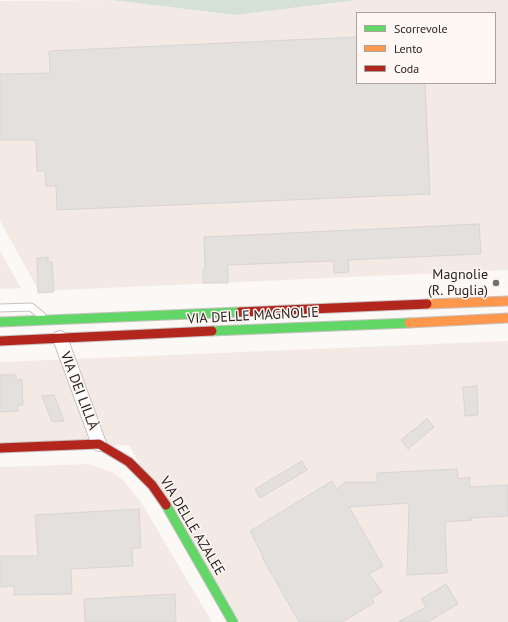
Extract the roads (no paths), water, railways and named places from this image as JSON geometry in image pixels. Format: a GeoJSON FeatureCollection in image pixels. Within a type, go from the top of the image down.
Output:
{"type":"FeatureCollection","features":[{"type":"Feature","properties":{"kind":"street","name":"VIA DELLE MAGNOLIE"},"geometry":{"type":"LineString","coordinates":[[0,322],[508,301]]}},
{"type":"Feature","properties":{"kind":"street","name":"VIA DELLE MAGNOLIE"},"geometry":{"type":"LineString","coordinates":[[0,341],[508,318]]}},
{"type":"Feature","properties":{"kind":"street"},"geometry":{"type":"LineString","coordinates":[[48,321],[54,339]]}},
{"type":"Feature","properties":{"kind":"street","name":"VIA DEI LILLÀ"},"geometry":{"type":"LineString","coordinates":[[54,339],[99,444]]}},
{"type":"Feature","properties":{"kind":"street"},"geometry":{"type":"LineString","coordinates":[[0,448],[99,444]]}},
{"type":"Feature","properties":{"kind":"street","name":"VIA DELLE AZALEE"},"geometry":{"type":"LineString","coordinates":[[99,444],[129,462],[152,485],[232,622]]}},
{"type":"Feature","properties":{"kind":"lane"},"geometry":{"type":"LineString","coordinates":[[0,308],[31,307],[48,321]]}},
{"type":"Feature","properties":{"kind":"place","name":"Magnolie (R. Puglia)"},"geometry":{"type":"Point","coordinates":[496,283]}}]}
